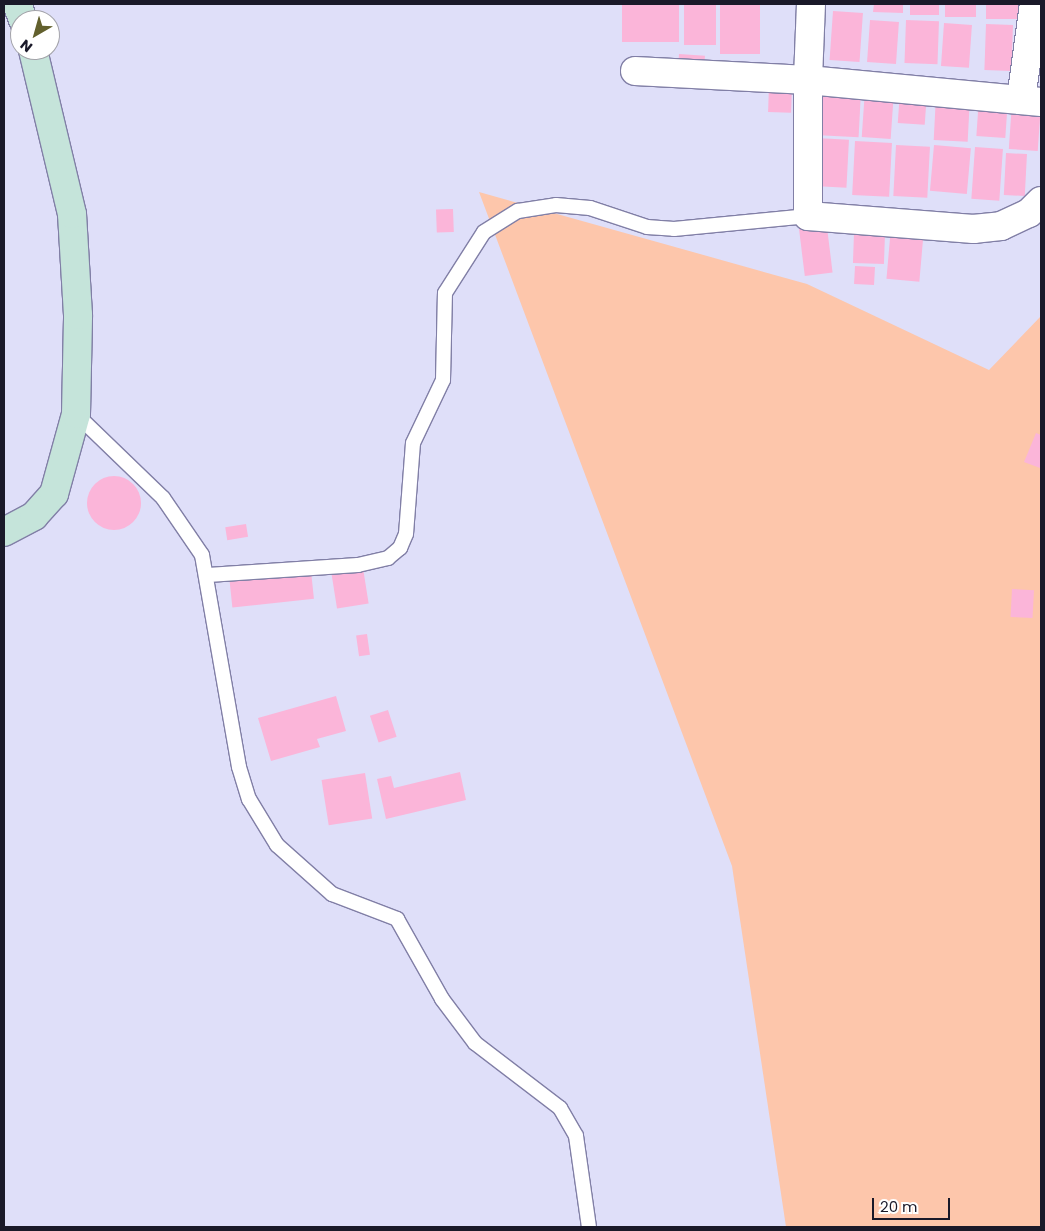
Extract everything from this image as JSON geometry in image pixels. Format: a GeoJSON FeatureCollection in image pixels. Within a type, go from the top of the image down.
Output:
{"type":"FeatureCollection","features":[{"type":"Feature","properties":{"kind":"street"},"geometry":{"type":"LineString","coordinates":[[811,4],[808,80],[808,216],[972,229],[1002,226],[1029,213],[1041,201]]}},
{"type":"Feature","properties":{"kind":"street"},"geometry":{"type":"LineString","coordinates":[[635,71],[808,80],[1031,101],[1035,42],[1034,4]]}},
{"type":"Feature","properties":{"kind":"street"},"geometry":{"type":"LineString","coordinates":[[4,532],[34,516],[54,494],[76,414],[78,315],[72,214],[35,60]]}},
{"type":"Feature","properties":{"kind":"lane"},"geometry":{"type":"LineString","coordinates":[[208,574],[358,565],[388,558],[400,548],[406,534],[413,443],[442,380],[445,293],[484,232],[518,211],[556,205],[590,208],[647,227],[674,229],[808,216]]}},
{"type":"Feature","properties":{"kind":"lane"},"geometry":{"type":"LineString","coordinates":[[76,414],[163,498],[194,541],[208,574],[239,767],[249,799],[277,845],[306,874],[332,894],[397,919],[442,999],[475,1043],[560,1108],[576,1136],[589,1227]]}},
{"type":"Feature","properties":{"kind":"shaded area"},"geometry":{"type":"Polygon","coordinates":[[[479,192],[807,284],[989,370],[1041,316],[1041,1227],[786,1227],[732,866],[479,192]]]}},
{"type":"Feature","properties":{"kind":"building"},"geometry":{"type":"Polygon","coordinates":[[[622,4],[679,4],[679,42],[622,42],[622,4]]]}},
{"type":"Feature","properties":{"kind":"building"},"geometry":{"type":"Polygon","coordinates":[[[684,4],[716,4],[716,45],[684,45],[684,4]]]}},
{"type":"Feature","properties":{"kind":"building"},"geometry":{"type":"Polygon","coordinates":[[[720,4],[760,4],[760,54],[720,54],[720,4]]]}},
{"type":"Feature","properties":{"kind":"building"},"geometry":{"type":"Polygon","coordinates":[[[874,4],[903,4],[903,13],[873,12],[874,4]]]}},
{"type":"Feature","properties":{"kind":"building"},"geometry":{"type":"Polygon","coordinates":[[[910,4],[939,4],[939,15],[910,15],[910,4]]]}},
{"type":"Feature","properties":{"kind":"building"},"geometry":{"type":"Polygon","coordinates":[[[945,4],[976,4],[976,17],[945,17],[945,4]]]}},
{"type":"Feature","properties":{"kind":"building"},"geometry":{"type":"Polygon","coordinates":[[[986,4],[1020,4],[1020,19],[986,19],[986,4]]]}},
{"type":"Feature","properties":{"kind":"building"},"geometry":{"type":"Polygon","coordinates":[[[833,11],[863,13],[860,62],[830,60],[833,11]]]}},
{"type":"Feature","properties":{"kind":"building"},"geometry":{"type":"Polygon","coordinates":[[[870,20],[899,22],[896,64],[867,62],[870,20]]]}},
{"type":"Feature","properties":{"kind":"building"},"geometry":{"type":"Polygon","coordinates":[[[906,20],[939,21],[937,64],[904,63],[906,20]]]}},
{"type":"Feature","properties":{"kind":"building"},"geometry":{"type":"Polygon","coordinates":[[[944,23],[972,25],[969,68],[941,66],[944,23]]]}},
{"type":"Feature","properties":{"kind":"building"},"geometry":{"type":"Polygon","coordinates":[[[986,24],[1013,25],[1011,71],[984,70],[986,24]]]}},
{"type":"Feature","properties":{"kind":"building"},"geometry":{"type":"Polygon","coordinates":[[[679,54],[705,56],[704,71],[678,69],[679,54]]]}},
{"type":"Feature","properties":{"kind":"building"},"geometry":{"type":"Polygon","coordinates":[[[769,86],[792,87],[791,113],[768,112],[769,86]]]}},
{"type":"Feature","properties":{"kind":"building"},"geometry":{"type":"Polygon","coordinates":[[[817,90],[861,92],[859,137],[815,135],[817,90]]]}},
{"type":"Feature","properties":{"kind":"building"},"geometry":{"type":"Polygon","coordinates":[[[865,90],[894,92],[891,139],[862,137],[865,90]]]}},
{"type":"Feature","properties":{"kind":"building"},"geometry":{"type":"Polygon","coordinates":[[[900,91],[927,93],[925,125],[898,123],[900,91]]]}},
{"type":"Feature","properties":{"kind":"building"},"geometry":{"type":"Polygon","coordinates":[[[936,96],[970,98],[968,142],[934,140],[936,96]]]}},
{"type":"Feature","properties":{"kind":"building"},"geometry":{"type":"Polygon","coordinates":[[[979,98],[1008,100],[1005,138],[976,136],[979,98]]]}},
{"type":"Feature","properties":{"kind":"building"},"geometry":{"type":"Polygon","coordinates":[[[1012,103],[1041,105],[1038,151],[1009,149],[1012,103]]]}},
{"type":"Feature","properties":{"kind":"building"},"geometry":{"type":"Polygon","coordinates":[[[816,138],[849,140],[846,188],[813,186],[816,138]]]}},
{"type":"Feature","properties":{"kind":"building"},"geometry":{"type":"Polygon","coordinates":[[[855,141],[892,143],[889,197],[852,195],[855,141]]]}},
{"type":"Feature","properties":{"kind":"building"},"geometry":{"type":"Polygon","coordinates":[[[896,145],[930,147],[927,198],[893,196],[896,145]]]}},
{"type":"Feature","properties":{"kind":"building"},"geometry":{"type":"Polygon","coordinates":[[[934,145],[971,148],[967,194],[930,191],[934,145]]]}},
{"type":"Feature","properties":{"kind":"building"},"geometry":{"type":"Polygon","coordinates":[[[975,147],[1003,149],[999,201],[971,199],[975,147]]]}},
{"type":"Feature","properties":{"kind":"building"},"geometry":{"type":"Polygon","coordinates":[[[1006,153],[1027,154],[1025,196],[1004,195],[1006,153]]]}},
{"type":"Feature","properties":{"kind":"building"},"geometry":{"type":"Polygon","coordinates":[[[453,209],[454,232],[437,233],[436,210],[453,209]]]}},
{"type":"Feature","properties":{"kind":"building"},"geometry":{"type":"Polygon","coordinates":[[[826,219],[833,273],[805,276],[798,222],[826,219]]]}},
{"type":"Feature","properties":{"kind":"building"},"geometry":{"type":"Polygon","coordinates":[[[891,227],[924,230],[919,282],[886,279],[891,227]]]}},
{"type":"Feature","properties":{"kind":"building"},"geometry":{"type":"Polygon","coordinates":[[[854,233],[885,234],[884,264],[853,263],[854,233]]]}},
{"type":"Feature","properties":{"kind":"building"},"geometry":{"type":"Polygon","coordinates":[[[855,266],[875,267],[874,285],[854,284],[855,266]]]}},
{"type":"Feature","properties":{"kind":"building"},"geometry":{"type":"Polygon","coordinates":[[[1036,433],[1041,435],[1040,468],[1024,462],[1036,433]]]}},
{"type":"Feature","properties":{"kind":"building"},"geometry":{"type":"Polygon","coordinates":[[[109,476],[119,476],[129,480],[137,488],[141,503],[137,518],[129,526],[119,530],[109,530],[99,526],[91,518],[87,508],[87,498],[91,488],[99,480],[109,476]]]}},
{"type":"Feature","properties":{"kind":"building"},"geometry":{"type":"Polygon","coordinates":[[[246,524],[248,537],[227,540],[225,527],[246,524]]]}},
{"type":"Feature","properties":{"kind":"building"},"geometry":{"type":"Polygon","coordinates":[[[363,568],[369,604],[337,609],[331,573],[363,568]]]}},
{"type":"Feature","properties":{"kind":"building"},"geometry":{"type":"Polygon","coordinates":[[[311,571],[314,599],[232,607],[229,580],[311,571]]]}},
{"type":"Feature","properties":{"kind":"building"},"geometry":{"type":"Polygon","coordinates":[[[1012,589],[1034,590],[1033,618],[1011,617],[1012,589]]]}},
{"type":"Feature","properties":{"kind":"building"},"geometry":{"type":"Polygon","coordinates":[[[367,634],[370,655],[359,656],[356,636],[367,634]]]}},
{"type":"Feature","properties":{"kind":"building"},"geometry":{"type":"Polygon","coordinates":[[[336,696],[346,731],[317,739],[320,747],[271,761],[258,718],[336,696]]]}},
{"type":"Feature","properties":{"kind":"building"},"geometry":{"type":"Polygon","coordinates":[[[388,710],[397,737],[379,743],[370,716],[388,710]]]}},
{"type":"Feature","properties":{"kind":"building"},"geometry":{"type":"Polygon","coordinates":[[[460,772],[466,800],[386,819],[377,779],[391,776],[394,788],[460,772]]]}},
{"type":"Feature","properties":{"kind":"building"},"geometry":{"type":"Polygon","coordinates":[[[365,773],[372,818],[329,825],[322,780],[365,773]]]}}]}
